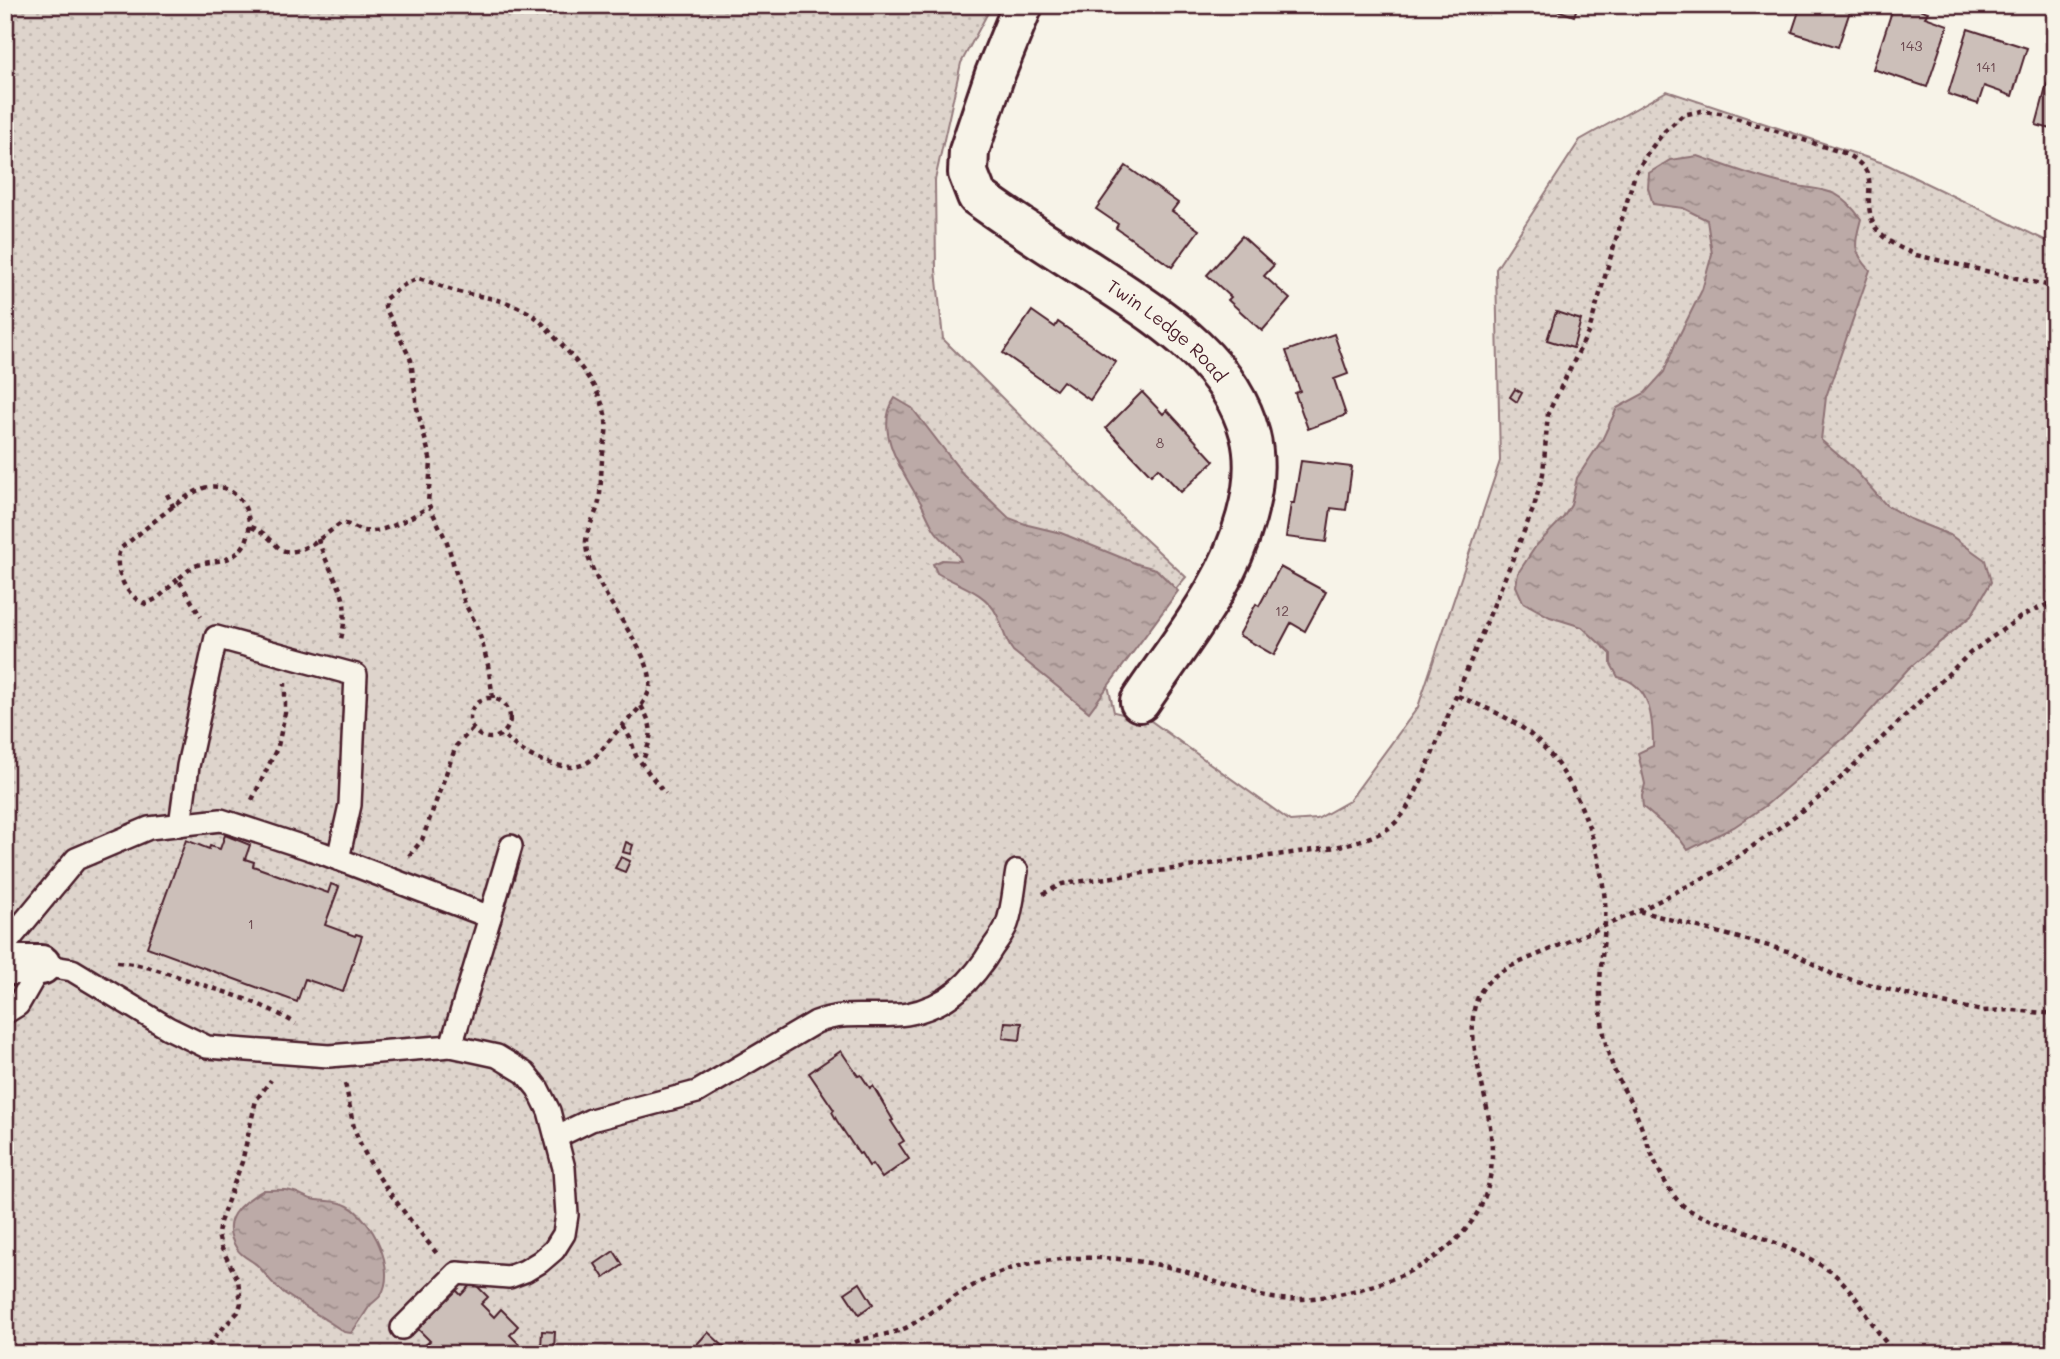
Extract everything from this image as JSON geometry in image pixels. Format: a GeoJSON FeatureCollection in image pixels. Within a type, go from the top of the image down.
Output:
{"type":"FeatureCollection","features":[{"type":"Feature","properties":{"kind":"street","name":"Twin Ledge Road"},"geometry":{"type":"LineString","coordinates":[[1023,5],[995,74],[969,151],[968,173],[977,196],[1169,323],[1208,359],[1224,380],[1241,408],[1251,437],[1254,471],[1250,499],[1229,561],[1214,593],[1140,702]]}},
{"type":"Feature","properties":{"kind":"lane"},"geometry":{"type":"LineString","coordinates":[[180,825],[188,766],[216,637],[356,675],[350,805],[338,859]]}},
{"type":"Feature","properties":{"kind":"lane"},"geometry":{"type":"LineString","coordinates":[[5,945],[76,859],[149,828],[221,820],[338,859],[490,917]]}},
{"type":"Feature","properties":{"kind":"lane"},"geometry":{"type":"LineString","coordinates":[[452,1046],[511,846]]}},
{"type":"Feature","properties":{"kind":"lane"},"geometry":{"type":"LineString","coordinates":[[556,1137],[591,1120],[697,1092],[816,1022],[833,1015],[869,1017],[907,1014],[942,1003],[964,987],[982,966],[1007,923],[1017,871]]}},
{"type":"Feature","properties":{"kind":"lane"},"geometry":{"type":"LineString","coordinates":[[5,1013],[18,1005],[23,965],[72,970],[168,1028],[207,1047],[329,1056],[452,1046],[497,1056],[525,1073],[538,1089],[549,1111],[564,1168],[567,1214],[564,1234],[554,1250],[540,1262],[509,1277],[457,1273],[402,1328]]}},
{"type":"Feature","properties":{"kind":"path"},"geometry":{"type":"LineString","coordinates":[[1007,923],[1036,898],[1062,884],[1336,847],[1387,831],[1399,822],[1412,800],[1458,696],[1534,507],[1543,474],[1548,413],[1589,331],[1635,174],[1657,141],[1683,115],[1710,110],[1843,153],[1859,161],[1869,176],[1874,224],[1882,235],[1901,249],[1916,255],[2055,287]]}},
{"type":"Feature","properties":{"kind":"path"},"geometry":{"type":"LineString","coordinates":[[493,698],[481,639],[465,604],[447,542],[429,508],[431,462],[417,408],[411,360],[385,307],[385,299],[418,278],[461,292],[503,301],[530,313],[589,377],[602,406],[607,430],[599,500],[586,543],[601,587],[641,651],[649,669],[652,681],[649,693],[599,755],[581,767],[562,766],[533,758],[510,743],[503,734]]}},
{"type":"Feature","properties":{"kind":"path"},"geometry":{"type":"LineString","coordinates":[[209,486],[223,488],[235,495],[248,513],[251,527],[246,541],[235,555],[194,566],[158,598],[146,604],[133,598],[117,564],[117,555],[121,548],[194,492],[209,486]]}},
{"type":"Feature","properties":{"kind":"path"},"geometry":{"type":"LineString","coordinates":[[167,494],[174,508]]}},
{"type":"Feature","properties":{"kind":"path"},"geometry":{"type":"LineString","coordinates":[[251,527],[259,529],[280,550],[299,551],[341,523],[362,531],[376,530],[397,524],[429,508]]}},
{"type":"Feature","properties":{"kind":"path"},"geometry":{"type":"LineString","coordinates":[[318,539],[346,604],[346,620],[333,669]]}},
{"type":"Feature","properties":{"kind":"path"},"geometry":{"type":"LineString","coordinates":[[178,579],[216,637]]}},
{"type":"Feature","properties":{"kind":"path"},"geometry":{"type":"LineString","coordinates":[[839,1354],[854,1342],[888,1335],[907,1327],[955,1296],[1001,1272],[1034,1262],[1099,1257],[1145,1263],[1181,1270],[1253,1295],[1281,1299],[1308,1299],[1346,1292],[1373,1285],[1423,1264],[1461,1235],[1483,1200],[1490,1181],[1493,1160],[1490,1119],[1472,1030],[1478,999],[1490,979],[1509,967],[1639,911],[1717,871],[1832,786],[1970,653],[2022,616],[2055,601]]}},
{"type":"Feature","properties":{"kind":"path"},"geometry":{"type":"LineString","coordinates":[[246,828],[250,803],[278,746],[285,713],[288,656]]}},
{"type":"Feature","properties":{"kind":"path"},"geometry":{"type":"LineString","coordinates":[[1458,696],[1515,723],[1535,738],[1563,771],[1578,796],[1585,814],[1605,902],[1600,997],[1611,1063],[1659,1169],[1676,1199],[1692,1211],[1801,1255],[1840,1278],[1882,1339],[1896,1354]]}},
{"type":"Feature","properties":{"kind":"path"},"geometry":{"type":"LineString","coordinates":[[493,698],[508,709],[509,727],[503,734],[488,738],[481,736],[474,728],[471,716],[473,709],[485,699],[493,698]]}},
{"type":"Feature","properties":{"kind":"path"},"geometry":{"type":"LineString","coordinates":[[641,706],[650,720],[652,734],[642,764]]}},
{"type":"Feature","properties":{"kind":"path"},"geometry":{"type":"LineString","coordinates":[[623,726],[642,764],[665,794]]}},
{"type":"Feature","properties":{"kind":"path"},"geometry":{"type":"LineString","coordinates":[[390,878],[422,840],[450,757],[456,746],[474,728]]}},
{"type":"Feature","properties":{"kind":"path"},"geometry":{"type":"LineString","coordinates":[[1639,911],[1791,952],[1834,975],[1928,1000],[1983,1011],[2013,1010],[2055,1014]]}},
{"type":"Feature","properties":{"kind":"path"},"geometry":{"type":"LineString","coordinates":[[203,1354],[238,1312],[241,1303],[238,1280],[221,1247],[218,1234],[220,1222],[243,1162],[256,1100],[276,1075],[286,1053]]}},
{"type":"Feature","properties":{"kind":"shaded area"},"geometry":{"type":"Polygon","coordinates":[[[5,5],[992,5],[961,63],[935,180],[936,270],[943,339],[1186,577],[1105,672],[1114,712],[1151,721],[1290,821],[1317,819],[1349,801],[1418,707],[1500,461],[1496,269],[1580,140],[1667,91],[1886,164],[2055,245],[2055,1354],[5,1354],[5,5]]]}},
{"type":"Feature","properties":{"kind":"water"},"geometry":{"type":"Polygon","coordinates":[[[1698,156],[1775,181],[1828,191],[1844,200],[1861,219],[1856,246],[1870,270],[1826,397],[1821,440],[1853,468],[1886,505],[1910,519],[1950,535],[1985,560],[1991,582],[1971,616],[1908,669],[1855,728],[1820,759],[1765,806],[1734,827],[1688,850],[1679,838],[1643,807],[1645,784],[1638,753],[1653,746],[1650,713],[1643,694],[1629,681],[1618,677],[1611,664],[1611,654],[1582,627],[1550,617],[1523,602],[1516,586],[1518,573],[1536,546],[1563,518],[1571,505],[1577,478],[1602,440],[1617,408],[1645,393],[1664,372],[1702,290],[1712,254],[1707,220],[1683,208],[1653,204],[1648,188],[1649,173],[1670,160],[1698,156]]]}},
{"type":"Feature","properties":{"kind":"water"},"geometry":{"type":"Polygon","coordinates":[[[895,398],[912,408],[963,474],[1009,518],[1061,533],[1156,569],[1178,591],[1089,712],[1013,651],[997,615],[986,600],[937,573],[933,564],[942,560],[961,561],[934,529],[893,452],[887,424],[895,398]]]}},
{"type":"Feature","properties":{"kind":"water"},"geometry":{"type":"Polygon","coordinates":[[[264,1190],[288,1190],[313,1199],[344,1204],[357,1212],[373,1233],[384,1259],[385,1284],[381,1295],[370,1305],[351,1333],[344,1332],[280,1290],[258,1266],[237,1249],[230,1229],[234,1214],[264,1190]]]}},
{"type":"Feature","properties":{"kind":"building"},"geometry":{"type":"Polygon","coordinates":[[[1578,5],[1574,16],[1548,7],[1578,5]]]}},
{"type":"Feature","properties":{"kind":"building"},"geometry":{"type":"Polygon","coordinates":[[[1801,5],[1852,5],[1838,47],[1792,32],[1801,5]]]}},
{"type":"Feature","properties":{"kind":"building"},"geometry":{"type":"Polygon","coordinates":[[[1894,5],[1907,5],[1928,12],[1925,17],[1948,25],[1927,87],[1873,69],[1894,5]]]}},
{"type":"Feature","properties":{"kind":"building"},"geometry":{"type":"Polygon","coordinates":[[[1968,29],[2027,48],[2012,96],[1984,86],[1978,104],[1948,94],[1968,29]]]}},
{"type":"Feature","properties":{"kind":"building"},"geometry":{"type":"Polygon","coordinates":[[[2047,84],[2055,87],[2055,130],[2036,125],[2047,84]]]}},
{"type":"Feature","properties":{"kind":"building"},"geometry":{"type":"Polygon","coordinates":[[[1126,166],[1178,203],[1172,211],[1199,230],[1172,267],[1116,228],[1118,224],[1096,209],[1126,166]]]}},
{"type":"Feature","properties":{"kind":"building"},"geometry":{"type":"Polygon","coordinates":[[[1242,236],[1274,265],[1264,276],[1290,299],[1262,331],[1228,300],[1231,297],[1207,275],[1242,236]]]}},
{"type":"Feature","properties":{"kind":"building"},"geometry":{"type":"Polygon","coordinates":[[[1032,311],[1055,327],[1058,322],[1116,362],[1090,400],[1063,381],[1056,390],[1003,353],[1032,311]]]}},
{"type":"Feature","properties":{"kind":"building"},"geometry":{"type":"Polygon","coordinates":[[[1556,312],[1581,320],[1573,348],[1547,340],[1556,312]]]}},
{"type":"Feature","properties":{"kind":"building"},"geometry":{"type":"Polygon","coordinates":[[[1334,334],[1348,374],[1334,379],[1346,415],[1308,429],[1295,393],[1300,391],[1286,351],[1334,334]]]}},
{"type":"Feature","properties":{"kind":"building"},"geometry":{"type":"Polygon","coordinates":[[[1515,389],[1522,393],[1517,402],[1510,397],[1515,389]]]}},
{"type":"Feature","properties":{"kind":"building"},"geometry":{"type":"Polygon","coordinates":[[[1142,392],[1163,414],[1167,410],[1214,461],[1181,492],[1158,468],[1151,475],[1106,428],[1142,392]]]}},
{"type":"Feature","properties":{"kind":"building"},"geometry":{"type":"Polygon","coordinates":[[[1301,461],[1352,467],[1346,510],[1331,508],[1326,542],[1286,537],[1301,461]]]}},
{"type":"Feature","properties":{"kind":"building"},"geometry":{"type":"Polygon","coordinates":[[[1280,567],[1326,592],[1305,631],[1291,623],[1274,655],[1239,635],[1256,604],[1259,606],[1280,567]]]}},
{"type":"Feature","properties":{"kind":"building"},"geometry":{"type":"Polygon","coordinates":[[[225,835],[250,845],[245,859],[254,862],[253,866],[328,893],[331,884],[339,887],[325,925],[362,936],[343,992],[305,979],[297,1002],[147,947],[186,840],[209,849],[210,846],[220,849],[225,835]]]}},
{"type":"Feature","properties":{"kind":"building"},"geometry":{"type":"Polygon","coordinates":[[[626,842],[633,845],[630,854],[623,852],[626,842]]]}},
{"type":"Feature","properties":{"kind":"building"},"geometry":{"type":"Polygon","coordinates":[[[621,857],[630,861],[625,872],[615,868],[621,857]]]}},
{"type":"Feature","properties":{"kind":"building"},"geometry":{"type":"Polygon","coordinates":[[[1005,1022],[1022,1023],[1020,1040],[1003,1038],[1005,1022]]]}},
{"type":"Feature","properties":{"kind":"building"},"geometry":{"type":"Polygon","coordinates":[[[841,1051],[858,1076],[861,1075],[870,1088],[873,1086],[904,1141],[899,1144],[909,1159],[882,1178],[872,1164],[869,1166],[861,1153],[859,1154],[809,1073],[841,1051]]]}},
{"type":"Feature","properties":{"kind":"building"},"geometry":{"type":"Polygon","coordinates":[[[614,1251],[623,1265],[604,1278],[595,1264],[614,1251]]]}},
{"type":"Feature","properties":{"kind":"building"},"geometry":{"type":"Polygon","coordinates":[[[473,1282],[488,1297],[481,1304],[494,1317],[501,1309],[518,1326],[510,1335],[521,1346],[513,1354],[432,1354],[424,1346],[430,1341],[418,1329],[456,1290],[461,1295],[473,1282]]]}},
{"type":"Feature","properties":{"kind":"building"},"geometry":{"type":"Polygon","coordinates":[[[860,1283],[873,1304],[859,1314],[845,1293],[860,1283]]]}},
{"type":"Feature","properties":{"kind":"building"},"geometry":{"type":"Polygon","coordinates":[[[542,1331],[555,1332],[554,1348],[541,1347],[542,1331]]]}},
{"type":"Feature","properties":{"kind":"building"},"geometry":{"type":"Polygon","coordinates":[[[708,1332],[732,1354],[688,1354],[708,1332]]]}}]}
